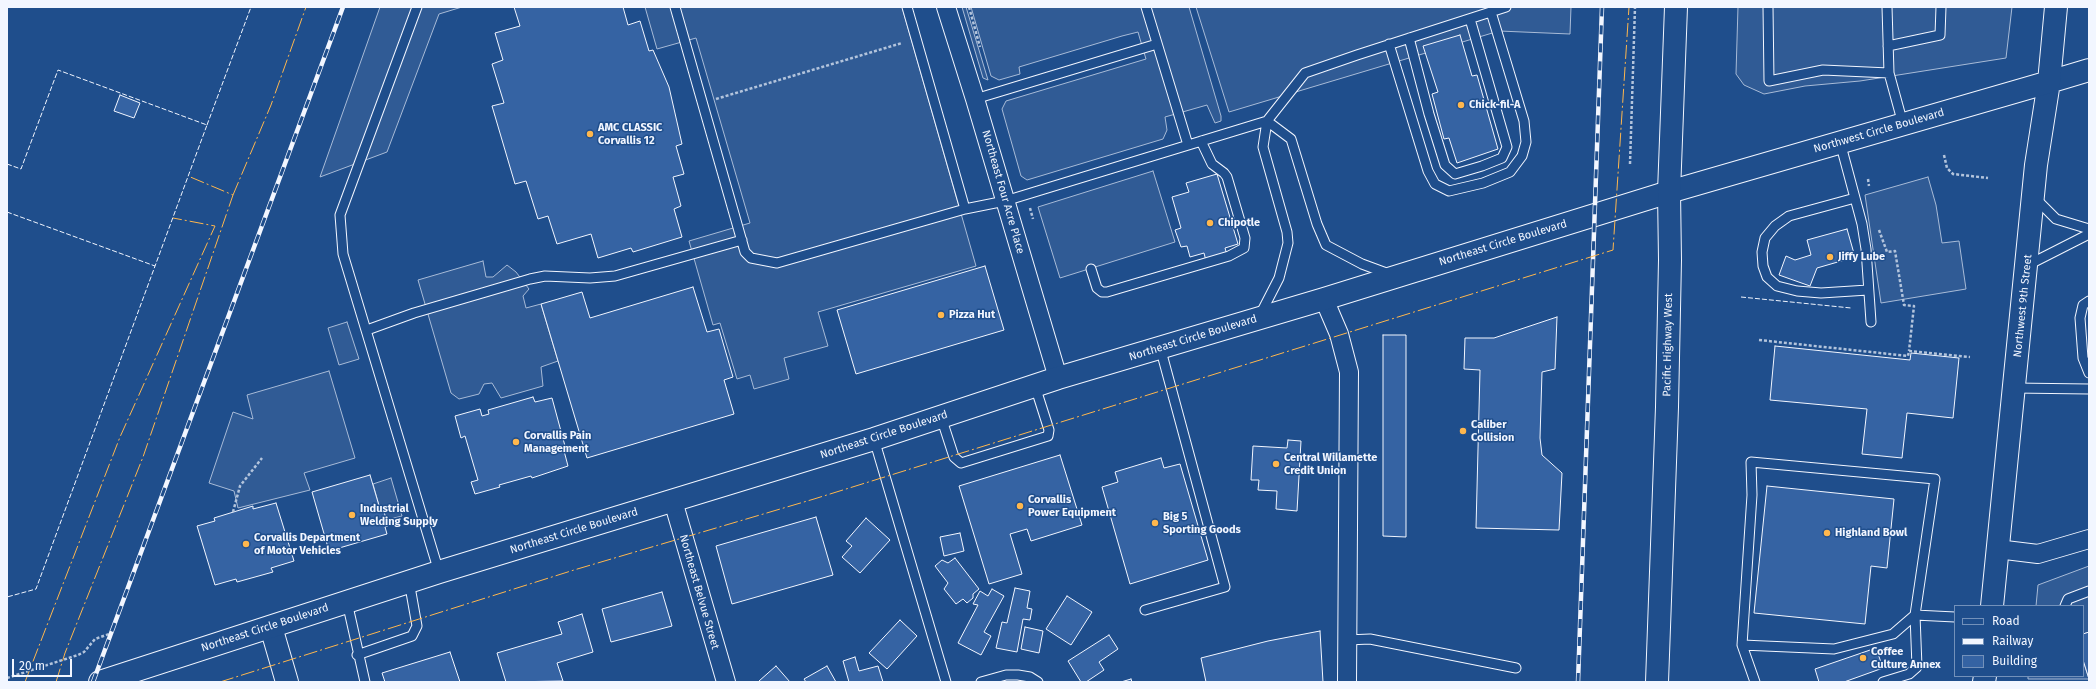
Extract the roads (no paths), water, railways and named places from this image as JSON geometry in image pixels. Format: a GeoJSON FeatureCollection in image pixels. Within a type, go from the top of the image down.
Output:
{"type":"FeatureCollection","features":[{"type":"Feature","properties":{"kind":"main road","name":"Pacific Highway West"},"geometry":{"type":"LineString","coordinates":[[1657,682],[1667,400],[1670,260],[1669,192],[1676,7]]}},
{"type":"Feature","properties":{"kind":"main road","name":"Northwest 9th Street"},"geometry":{"type":"LineString","coordinates":[[1992,605],[2036,165],[2049,82],[2056,7]]}},
{"type":"Feature","properties":{"kind":"main road","name":"Northwest Circle Boulevard"},"geometry":{"type":"LineString","coordinates":[[1669,192],[2089,70]]}},
{"type":"Feature","properties":{"kind":"main road","name":"Northeast Circle Boulevard"},"geometry":{"type":"LineString","coordinates":[[100,682],[409,581],[874,439],[1058,378],[1324,299],[1669,192]]}},
{"type":"Feature","properties":{"kind":"main road"},"geometry":{"type":"LineString","coordinates":[[271,627],[287,682]]}},
{"type":"Feature","properties":{"kind":"street","name":"Northeast Four Acre Place"},"geometry":{"type":"LineString","coordinates":[[946,7],[1006,201],[1058,378]]}},
{"type":"Feature","properties":{"kind":"street"},"geometry":{"type":"LineString","coordinates":[[1324,299],[1339,334],[1349,372],[1347,682]]}},
{"type":"Feature","properties":{"kind":"street","name":"Northeast Belvue Street"},"geometry":{"type":"LineString","coordinates":[[673,501],[726,682]]}},
{"type":"Feature","properties":{"kind":"street"},"geometry":{"type":"LineString","coordinates":[[1997,549],[2038,554],[2089,539]]}},
{"type":"Feature","properties":{"kind":"lane"},"geometry":{"type":"LineString","coordinates":[[417,7],[340,215],[344,254],[439,572]]}},
{"type":"Feature","properties":{"kind":"lane"},"geometry":{"type":"LineString","coordinates":[[675,7],[742,240],[746,252],[751,258],[777,263],[965,208],[1006,201],[1267,121]]}},
{"type":"Feature","properties":{"kind":"lane"},"geometry":{"type":"LineString","coordinates":[[907,7],[965,208]]}},
{"type":"Feature","properties":{"kind":"lane"},"geometry":{"type":"LineString","coordinates":[[1146,7],[1188,145]]}},
{"type":"Feature","properties":{"kind":"lane"},"geometry":{"type":"LineString","coordinates":[[1258,318],[1279,278],[1288,243],[1288,232],[1263,147],[1267,121],[1306,73],[1390,44],[1506,7]]}},
{"type":"Feature","properties":{"kind":"lane"},"geometry":{"type":"LineString","coordinates":[[1768,7],[1769,81],[1823,70],[1889,73]]}},
{"type":"Feature","properties":{"kind":"lane"},"geometry":{"type":"LineString","coordinates":[[1887,7],[1889,73],[1903,124]]}},
{"type":"Feature","properties":{"kind":"lane"},"geometry":{"type":"LineString","coordinates":[[1888,46],[1940,35],[1941,7]]}},
{"type":"Feature","properties":{"kind":"lane"},"geometry":{"type":"LineString","coordinates":[[1390,44],[1428,171],[1435,184],[1448,191],[1483,183],[1510,172],[1522,156],[1526,142],[1524,121],[1491,12]]}},
{"type":"Feature","properties":{"kind":"lane"},"geometry":{"type":"LineString","coordinates":[[1409,38],[1429,114],[1445,165],[1455,174],[1482,166],[1502,158],[1507,147],[1470,19]]}},
{"type":"Feature","properties":{"kind":"lane"},"geometry":{"type":"LineString","coordinates":[[975,99],[1157,44]]}},
{"type":"Feature","properties":{"kind":"lane"},"geometry":{"type":"LineString","coordinates":[[1267,121],[1291,139],[1317,224],[1326,245],[1362,264],[1395,277]]}},
{"type":"Feature","properties":{"kind":"lane"},"geometry":{"type":"LineString","coordinates":[[1091,269],[1097,288],[1102,292],[1107,292],[1229,256],[1244,248],[1245,238],[1227,178],[1224,173],[1212,164],[1201,141]]}},
{"type":"Feature","properties":{"kind":"lane"},"geometry":{"type":"LineString","coordinates":[[1840,142],[1855,198],[1866,249],[1871,322]]}},
{"type":"Feature","properties":{"kind":"lane"},"geometry":{"type":"LineString","coordinates":[[2034,195],[2041,206],[2056,219],[2089,228]]}},
{"type":"Feature","properties":{"kind":"lane"},"geometry":{"type":"LineString","coordinates":[[1855,198],[1789,216],[1775,226],[1765,238],[1762,252],[1767,277],[1777,286],[1797,291],[1821,293],[1868,290]]}},
{"type":"Feature","properties":{"kind":"lane"},"geometry":{"type":"LineString","coordinates":[[2027,266],[2089,234]]}},
{"type":"Feature","properties":{"kind":"lane"},"geometry":{"type":"LineString","coordinates":[[367,330],[414,313],[530,279],[545,276],[590,278],[615,276],[742,240]]}},
{"type":"Feature","properties":{"kind":"lane"},"geometry":{"type":"LineString","coordinates":[[2089,301],[2083,305],[2080,318],[2083,358],[2089,373]]}},
{"type":"Feature","properties":{"kind":"lane"},"geometry":{"type":"LineString","coordinates":[[1145,610],[1225,587],[1160,347]]}},
{"type":"Feature","properties":{"kind":"lane"},"geometry":{"type":"LineString","coordinates":[[941,417],[954,457],[961,463],[1048,436],[1049,430],[1035,386]]}},
{"type":"Feature","properties":{"kind":"lane"},"geometry":{"type":"LineString","coordinates":[[2014,388],[2089,389]]}},
{"type":"Feature","properties":{"kind":"lane"},"geometry":{"type":"LineString","coordinates":[[874,439],[946,682]]}},
{"type":"Feature","properties":{"kind":"lane"},"geometry":{"type":"LineString","coordinates":[[1754,682],[1742,645],[1752,494],[1751,462],[1935,479],[1915,615],[1917,667],[1909,674],[1883,682]]}},
{"type":"Feature","properties":{"kind":"lane"},"geometry":{"type":"LineString","coordinates":[[358,655],[412,636],[417,626],[409,581]]}},
{"type":"Feature","properties":{"kind":"lane"},"geometry":{"type":"LineString","coordinates":[[2065,605],[2068,599],[2089,591]]}},
{"type":"Feature","properties":{"kind":"lane"},"geometry":{"type":"LineString","coordinates":[[346,602],[365,682]]}},
{"type":"Feature","properties":{"kind":"lane"},"geometry":{"type":"LineString","coordinates":[[1742,645],[1834,649],[1893,634],[1915,615],[1954,617]]}},
{"type":"Feature","properties":{"kind":"lane"},"geometry":{"type":"LineString","coordinates":[[1347,640],[1370,638],[1516,668]]}},
{"type":"Feature","properties":{"kind":"lane"},"geometry":{"type":"LineString","coordinates":[[981,682],[1006,675],[1018,675],[1030,677],[1038,682]]}},
{"type":"Feature","properties":{"kind":"railway"},"geometry":{"type":"LineString","coordinates":[[93,682],[343,7]]}},
{"type":"Feature","properties":{"kind":"railway"},"geometry":{"type":"LineString","coordinates":[[1578,682],[1602,7]]}},
{"type":"Feature","properties":{"kind":"place","name":"Chick-fil-A"},"geometry":{"type":"Point","coordinates":[1461,105]}},
{"type":"Feature","properties":{"kind":"place","name":"AMC CLASSIC Corvallis 12"},"geometry":{"type":"Point","coordinates":[590,134]}},
{"type":"Feature","properties":{"kind":"place","name":"Chipotle"},"geometry":{"type":"Point","coordinates":[1210,223]}},
{"type":"Feature","properties":{"kind":"place","name":"Jiffy Lube"},"geometry":{"type":"Point","coordinates":[1830,257]}},
{"type":"Feature","properties":{"kind":"place","name":"Pizza Hut"},"geometry":{"type":"Point","coordinates":[941,315]}},
{"type":"Feature","properties":{"kind":"place","name":"Caliber Collision"},"geometry":{"type":"Point","coordinates":[1463,431]}},
{"type":"Feature","properties":{"kind":"place","name":"Corvallis Pain Management"},"geometry":{"type":"Point","coordinates":[516,442]}},
{"type":"Feature","properties":{"kind":"place","name":"Central Willamette Credit Union"},"geometry":{"type":"Point","coordinates":[1276,464]}},
{"type":"Feature","properties":{"kind":"place","name":"Corvallis Power Equipment"},"geometry":{"type":"Point","coordinates":[1020,506]}},
{"type":"Feature","properties":{"kind":"place","name":"Industrial Welding Supply"},"geometry":{"type":"Point","coordinates":[352,515]}},
{"type":"Feature","properties":{"kind":"place","name":"Big 5 Sporting Goods"},"geometry":{"type":"Point","coordinates":[1155,523]}},
{"type":"Feature","properties":{"kind":"place","name":"Highland Bowl"},"geometry":{"type":"Point","coordinates":[1827,533]}},
{"type":"Feature","properties":{"kind":"place","name":"Corvallis Department of Motor Vehicles"},"geometry":{"type":"Point","coordinates":[246,544]}},
{"type":"Feature","properties":{"kind":"place","name":"Coffee Culture Annex"},"geometry":{"type":"Point","coordinates":[1863,658]}}]}
